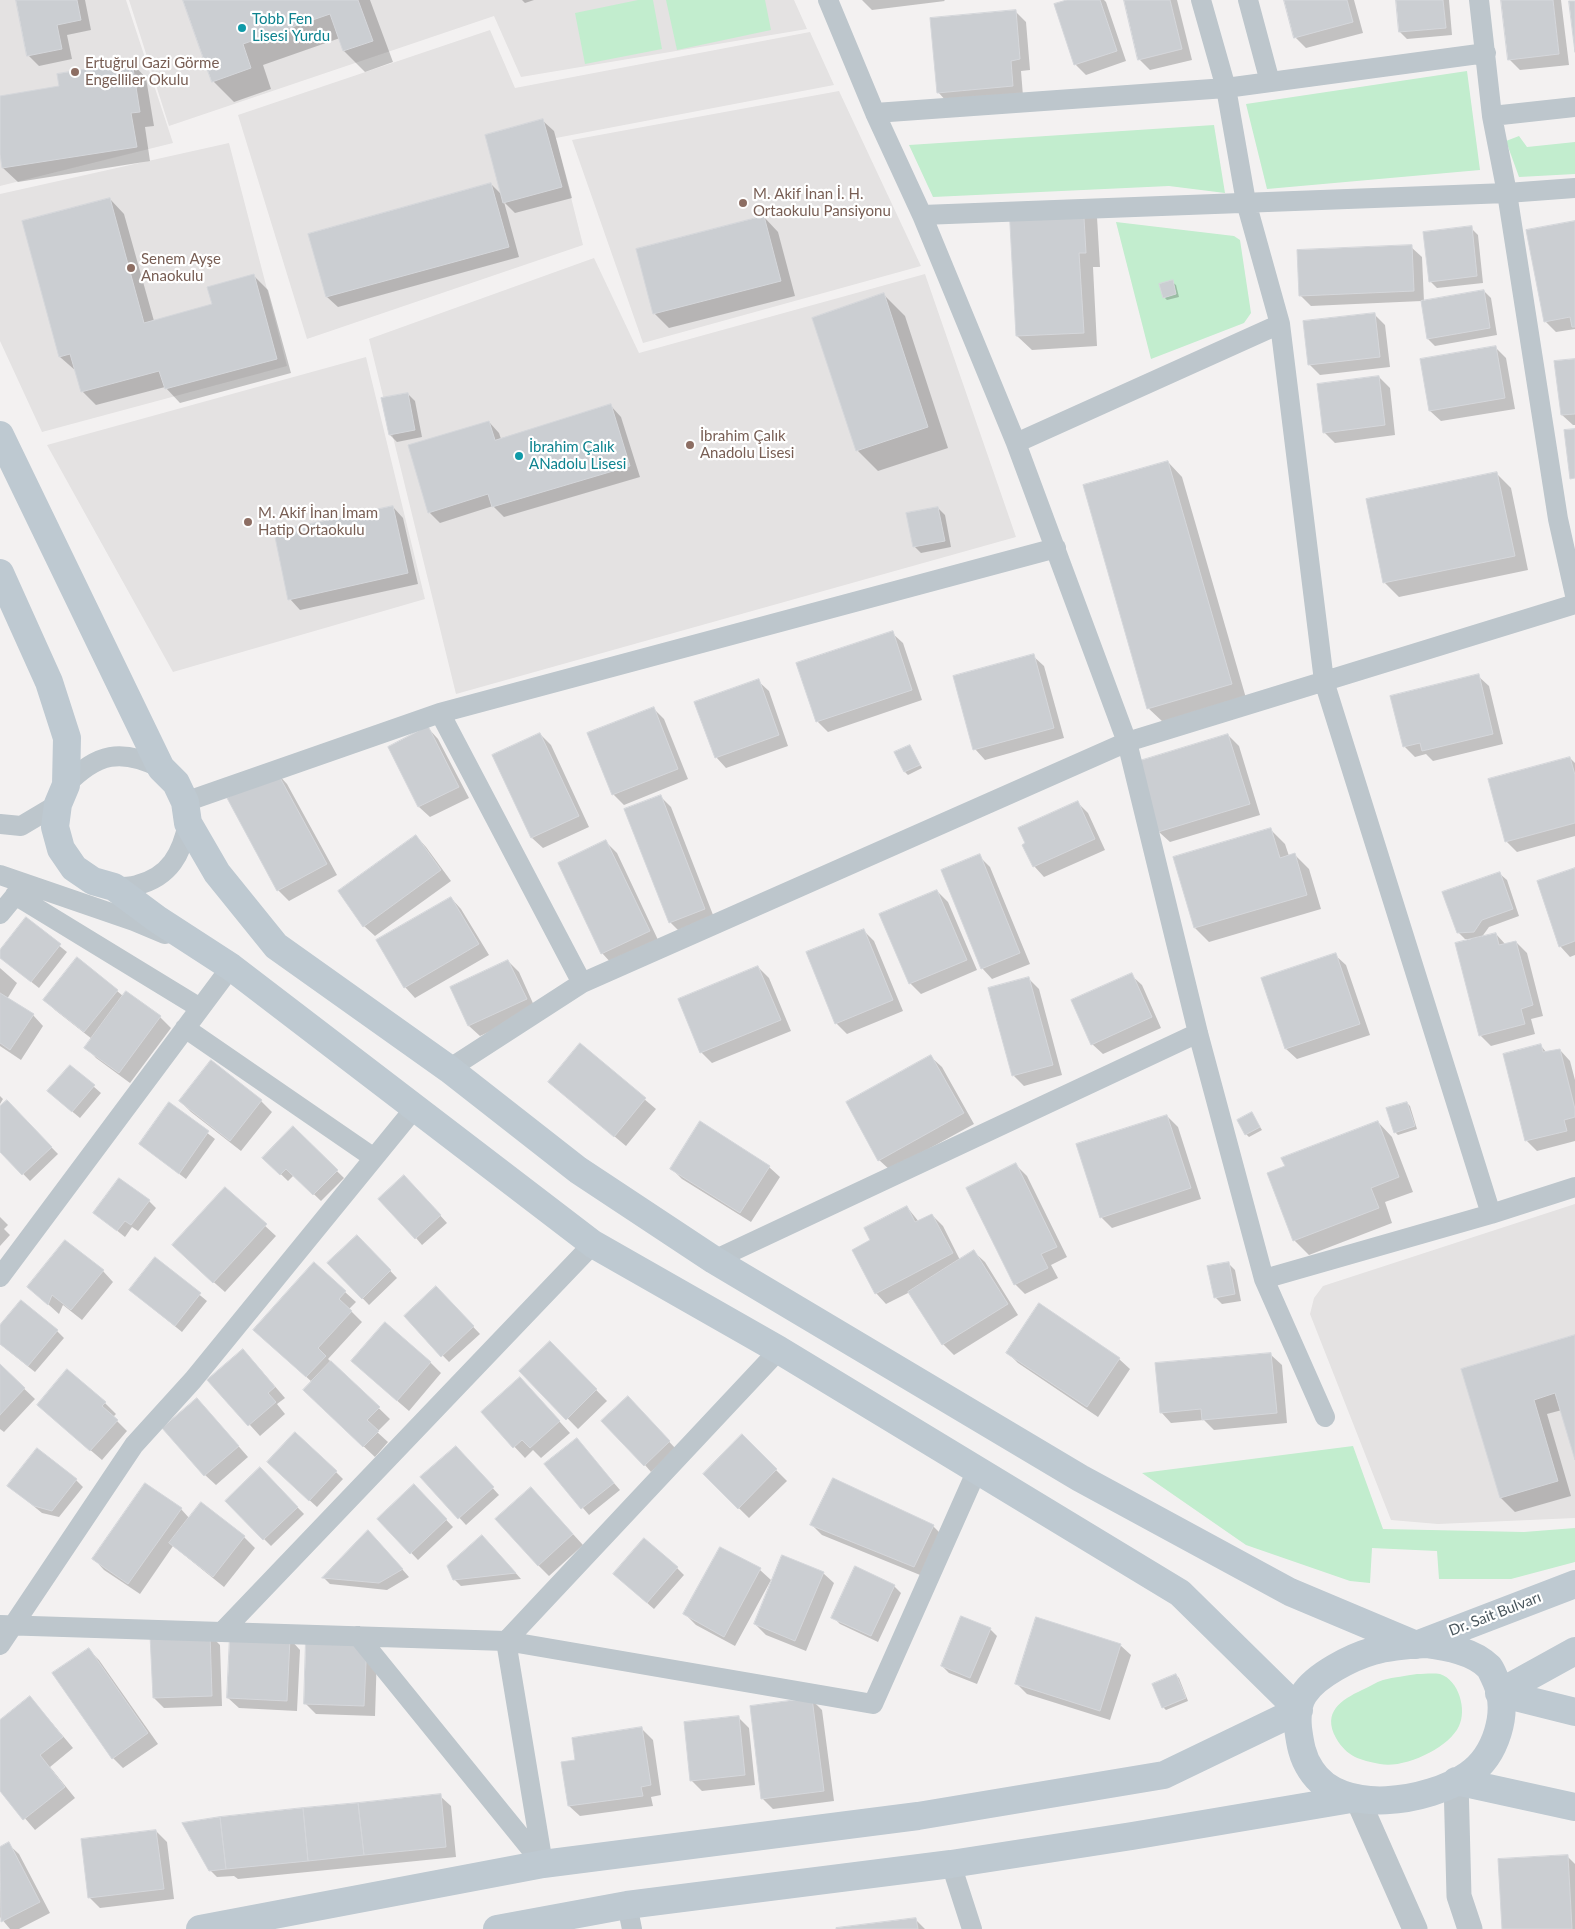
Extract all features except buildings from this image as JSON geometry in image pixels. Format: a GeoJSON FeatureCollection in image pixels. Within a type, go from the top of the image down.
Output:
{"type":"FeatureCollection","features":[{"type":"Feature","properties":{"kind":"main road"},"geometry":{"type":"LineString","coordinates":[[0,435],[160,768],[176,783],[186,813],[217,873],[276,946],[449,1069],[578,1170],[714,1260],[1095,1487],[1290,1592],[1416,1645]]}},
{"type":"Feature","properties":{"kind":"main road"},"geometry":{"type":"LineString","coordinates":[[0,573],[52,691],[67,738],[62,795],[55,827],[61,849],[74,868],[92,881],[114,887],[157,919],[220,959],[593,1244],[779,1350],[1180,1593],[1298,1710]]}},
{"type":"Feature","properties":{"kind":"main road","name":"Dr. Sait Bulvarı"},"geometry":{"type":"LineString","coordinates":[[1416,1645],[1575,1584]]}},
{"type":"Feature","properties":{"kind":"main road"},"geometry":{"type":"LineString","coordinates":[[1402,1645],[1416,1645],[1450,1648],[1469,1654],[1489,1668],[1498,1686],[1499,1693],[1502,1711],[1498,1735],[1484,1759],[1468,1775],[1456,1782],[1423,1795],[1396,1800],[1369,1801],[1344,1795],[1326,1785],[1312,1772],[1300,1749],[1297,1721],[1298,1710],[1304,1694],[1322,1677],[1346,1660],[1374,1650],[1402,1645]]}},
{"type":"Feature","properties":{"kind":"main road"},"geometry":{"type":"LineString","coordinates":[[1499,1693],[1575,1651]]}},
{"type":"Feature","properties":{"kind":"main road"},"geometry":{"type":"LineString","coordinates":[[1499,1693],[1575,1712]]}},
{"type":"Feature","properties":{"kind":"main road"},"geometry":{"type":"LineString","coordinates":[[200,1929],[543,1864],[918,1816],[1164,1775],[1298,1710]]}},
{"type":"Feature","properties":{"kind":"main road"},"geometry":{"type":"LineString","coordinates":[[1456,1782],[1575,1807]]}},
{"type":"Feature","properties":{"kind":"main road"},"geometry":{"type":"LineString","coordinates":[[497,1929],[629,1917],[1357,1798]]}},
{"type":"Feature","properties":{"kind":"street"},"geometry":{"type":"LineString","coordinates":[[828,0],[875,113],[922,215],[1016,442],[1127,742],[1198,1033],[1264,1279],[1325,1417]]}},
{"type":"Feature","properties":{"kind":"street"},"geometry":{"type":"LineString","coordinates":[[1201,0],[1226,88],[1246,202],[1280,324],[1324,682],[1491,1214]]}},
{"type":"Feature","properties":{"kind":"street"},"geometry":{"type":"LineString","coordinates":[[1248,0],[1270,82]]}},
{"type":"Feature","properties":{"kind":"street"},"geometry":{"type":"LineString","coordinates":[[1479,0],[1492,116],[1567,517],[1575,595]]}},
{"type":"Feature","properties":{"kind":"street"},"geometry":{"type":"LineString","coordinates":[[875,113],[1226,88],[1486,53]]}},
{"type":"Feature","properties":{"kind":"street"},"geometry":{"type":"LineString","coordinates":[[1492,116],[1575,107]]}},
{"type":"Feature","properties":{"kind":"street"},"geometry":{"type":"LineString","coordinates":[[922,215],[1507,193],[1575,188]]}},
{"type":"Feature","properties":{"kind":"street"},"geometry":{"type":"LineString","coordinates":[[1016,442],[1280,324]]}},
{"type":"Feature","properties":{"kind":"street"},"geometry":{"type":"LineString","coordinates":[[114,887],[137,886],[158,877],[174,862],[184,844],[186,813],[440,713],[1056,548]]}},
{"type":"Feature","properties":{"kind":"street"},"geometry":{"type":"LineString","coordinates":[[449,1069],[582,983],[1127,742],[1575,604]]}},
{"type":"Feature","properties":{"kind":"street"},"geometry":{"type":"LineString","coordinates":[[440,713],[582,983]]}},
{"type":"Feature","properties":{"kind":"street"},"geometry":{"type":"LineString","coordinates":[[0,824],[21,826],[62,795],[81,770],[99,759],[120,755],[142,758],[160,768]]}},
{"type":"Feature","properties":{"kind":"street"},"geometry":{"type":"LineString","coordinates":[[0,875],[200,1008]]}},
{"type":"Feature","properties":{"kind":"street"},"geometry":{"type":"LineString","coordinates":[[0,914],[20,890]]}},
{"type":"Feature","properties":{"kind":"street"},"geometry":{"type":"LineString","coordinates":[[0,1277],[200,1008],[220,959],[134,921],[20,890]]}},
{"type":"Feature","properties":{"kind":"street"},"geometry":{"type":"LineString","coordinates":[[185,1028],[374,1158]]}},
{"type":"Feature","properties":{"kind":"street"},"geometry":{"type":"LineString","coordinates":[[714,1260],[1198,1033]]}},
{"type":"Feature","properties":{"kind":"street"},"geometry":{"type":"LineString","coordinates":[[0,1645],[6,1625],[134,1445],[193,1380],[414,1109]]}},
{"type":"Feature","properties":{"kind":"street"},"geometry":{"type":"LineString","coordinates":[[1264,1279],[1491,1214],[1575,1187]]}},
{"type":"Feature","properties":{"kind":"street"},"geometry":{"type":"LineString","coordinates":[[222,1632],[593,1244]]}},
{"type":"Feature","properties":{"kind":"street"},"geometry":{"type":"LineString","coordinates":[[506,1641],[779,1350]]}},
{"type":"Feature","properties":{"kind":"street"},"geometry":{"type":"LineString","coordinates":[[6,1625],[506,1641],[873,1704],[977,1470]]}},
{"type":"Feature","properties":{"kind":"street"},"geometry":{"type":"LineString","coordinates":[[358,1636],[543,1864]]}},
{"type":"Feature","properties":{"kind":"street"},"geometry":{"type":"LineString","coordinates":[[506,1641],[543,1864]]}},
{"type":"Feature","properties":{"kind":"street"},"geometry":{"type":"LineString","coordinates":[[1456,1782],[1459,1896],[1470,1929]]}},
{"type":"Feature","properties":{"kind":"street"},"geometry":{"type":"LineString","coordinates":[[1357,1798],[1416,1929]]}},
{"type":"Feature","properties":{"kind":"street"},"geometry":{"type":"LineString","coordinates":[[951,1864],[972,1929]]}},
{"type":"Feature","properties":{"kind":"shaded area","name":"Ertuğrul Gazi Görme Engelliler Okulu"},"geometry":{"type":"Polygon","coordinates":[[[0,0],[126,0],[173,143],[0,186],[0,0]]]}},
{"type":"Feature","properties":{"kind":"shaded area"},"geometry":{"type":"Polygon","coordinates":[[[129,0],[794,0],[807,29],[521,77],[494,16],[169,126],[129,0]]]}},
{"type":"Feature","properties":{"kind":"shaded area"},"geometry":{"type":"Polygon","coordinates":[[[490,30],[515,88],[810,32],[834,85],[556,138],[583,245],[307,339],[238,115],[490,30]]]}},
{"type":"Feature","properties":{"kind":"shaded area","name":"M. Akif İnan İ. H. Ortaokulu Pansiyonu"},"geometry":{"type":"Polygon","coordinates":[[[839,91],[921,266],[643,343],[572,140],[839,91]]]}},
{"type":"Feature","properties":{"kind":"shaded area","name":"Senem Ayşe Anaokulu"},"geometry":{"type":"Polygon","coordinates":[[[229,143],[287,366],[42,432],[0,341],[0,194],[229,143]]]}},
{"type":"Feature","properties":{"kind":"shaded area","name":"İbrahim Çalık Anadolu Lisesi"},"geometry":{"type":"Polygon","coordinates":[[[594,258],[639,353],[925,274],[1016,537],[456,694],[369,339],[594,258]]]}},
{"type":"Feature","properties":{"kind":"shaded area","name":"M. Akif İnan İmam Hatip Ortaokulu"},"geometry":{"type":"Polygon","coordinates":[[[366,357],[425,599],[173,672],[47,445],[366,357]]]}},
{"type":"Feature","properties":{"kind":"shaded area"},"geometry":{"type":"Polygon","coordinates":[[[1575,1204],[1575,1518],[1438,1524],[1391,1520],[1310,1314],[1314,1298],[1323,1286],[1575,1204]]]}},
{"type":"Feature","properties":{"kind":"green space"},"geometry":{"type":"Polygon","coordinates":[[[638,0],[653,0],[662,49],[585,64],[575,13],[638,0]]]}},
{"type":"Feature","properties":{"kind":"green space"},"geometry":{"type":"Polygon","coordinates":[[[666,0],[765,0],[771,30],[677,50],[666,0]]]}},
{"type":"Feature","properties":{"kind":"green space"},"geometry":{"type":"Polygon","coordinates":[[[1467,71],[1480,170],[1267,189],[1246,104],[1467,71]]]}},
{"type":"Feature","properties":{"kind":"green space"},"geometry":{"type":"Polygon","coordinates":[[[1214,125],[1225,193],[1169,186],[933,197],[909,145],[1214,125]]]}},
{"type":"Feature","properties":{"kind":"green space"},"geometry":{"type":"Polygon","coordinates":[[[1519,136],[1527,147],[1575,142],[1575,174],[1519,177],[1506,141],[1519,136]]]}},
{"type":"Feature","properties":{"kind":"green space"},"geometry":{"type":"Polygon","coordinates":[[[1116,222],[1234,236],[1240,240],[1251,313],[1244,323],[1151,359],[1116,222]]]}},
{"type":"Feature","properties":{"kind":"green space"},"geometry":{"type":"Polygon","coordinates":[[[1353,1446],[1383,1529],[1524,1532],[1575,1528],[1575,1562],[1511,1579],[1439,1579],[1437,1551],[1372,1548],[1370,1583],[1350,1581],[1246,1545],[1142,1473],[1353,1446]]]}},
{"type":"Feature","properties":{"kind":"green space"},"geometry":{"type":"Polygon","coordinates":[[[1417,1674],[1440,1674],[1452,1682],[1462,1704],[1461,1719],[1454,1734],[1436,1749],[1413,1760],[1401,1763],[1380,1764],[1349,1754],[1340,1744],[1332,1729],[1331,1721],[1336,1708],[1347,1698],[1380,1681],[1417,1674]]]}},
{"type":"Feature","properties":{"kind":"place","name":"Tobb Fen Lisesi Yurdu"},"geometry":{"type":"Point","coordinates":[242,28]}},
{"type":"Feature","properties":{"kind":"place","name":"Ertuğrul Gazi Görme Engelliler Okulu"},"geometry":{"type":"Point","coordinates":[75,72]}},
{"type":"Feature","properties":{"kind":"place","name":"M. Akif İnan İ. H. Ortaokulu Pansiyonu"},"geometry":{"type":"Point","coordinates":[743,203]}},
{"type":"Feature","properties":{"kind":"place","name":"Senem Ayşe Anaokulu"},"geometry":{"type":"Point","coordinates":[131,268]}},
{"type":"Feature","properties":{"kind":"place","name":"İbrahim Çalık Anadolu Lisesi"},"geometry":{"type":"Point","coordinates":[690,445]}},
{"type":"Feature","properties":{"kind":"place","name":"İbrahim Çalık ANadolu Lisesi"},"geometry":{"type":"Point","coordinates":[519,456]}},
{"type":"Feature","properties":{"kind":"place","name":"M. Akif İnan İmam Hatip Ortaokulu"},"geometry":{"type":"Point","coordinates":[248,522]}}]}
